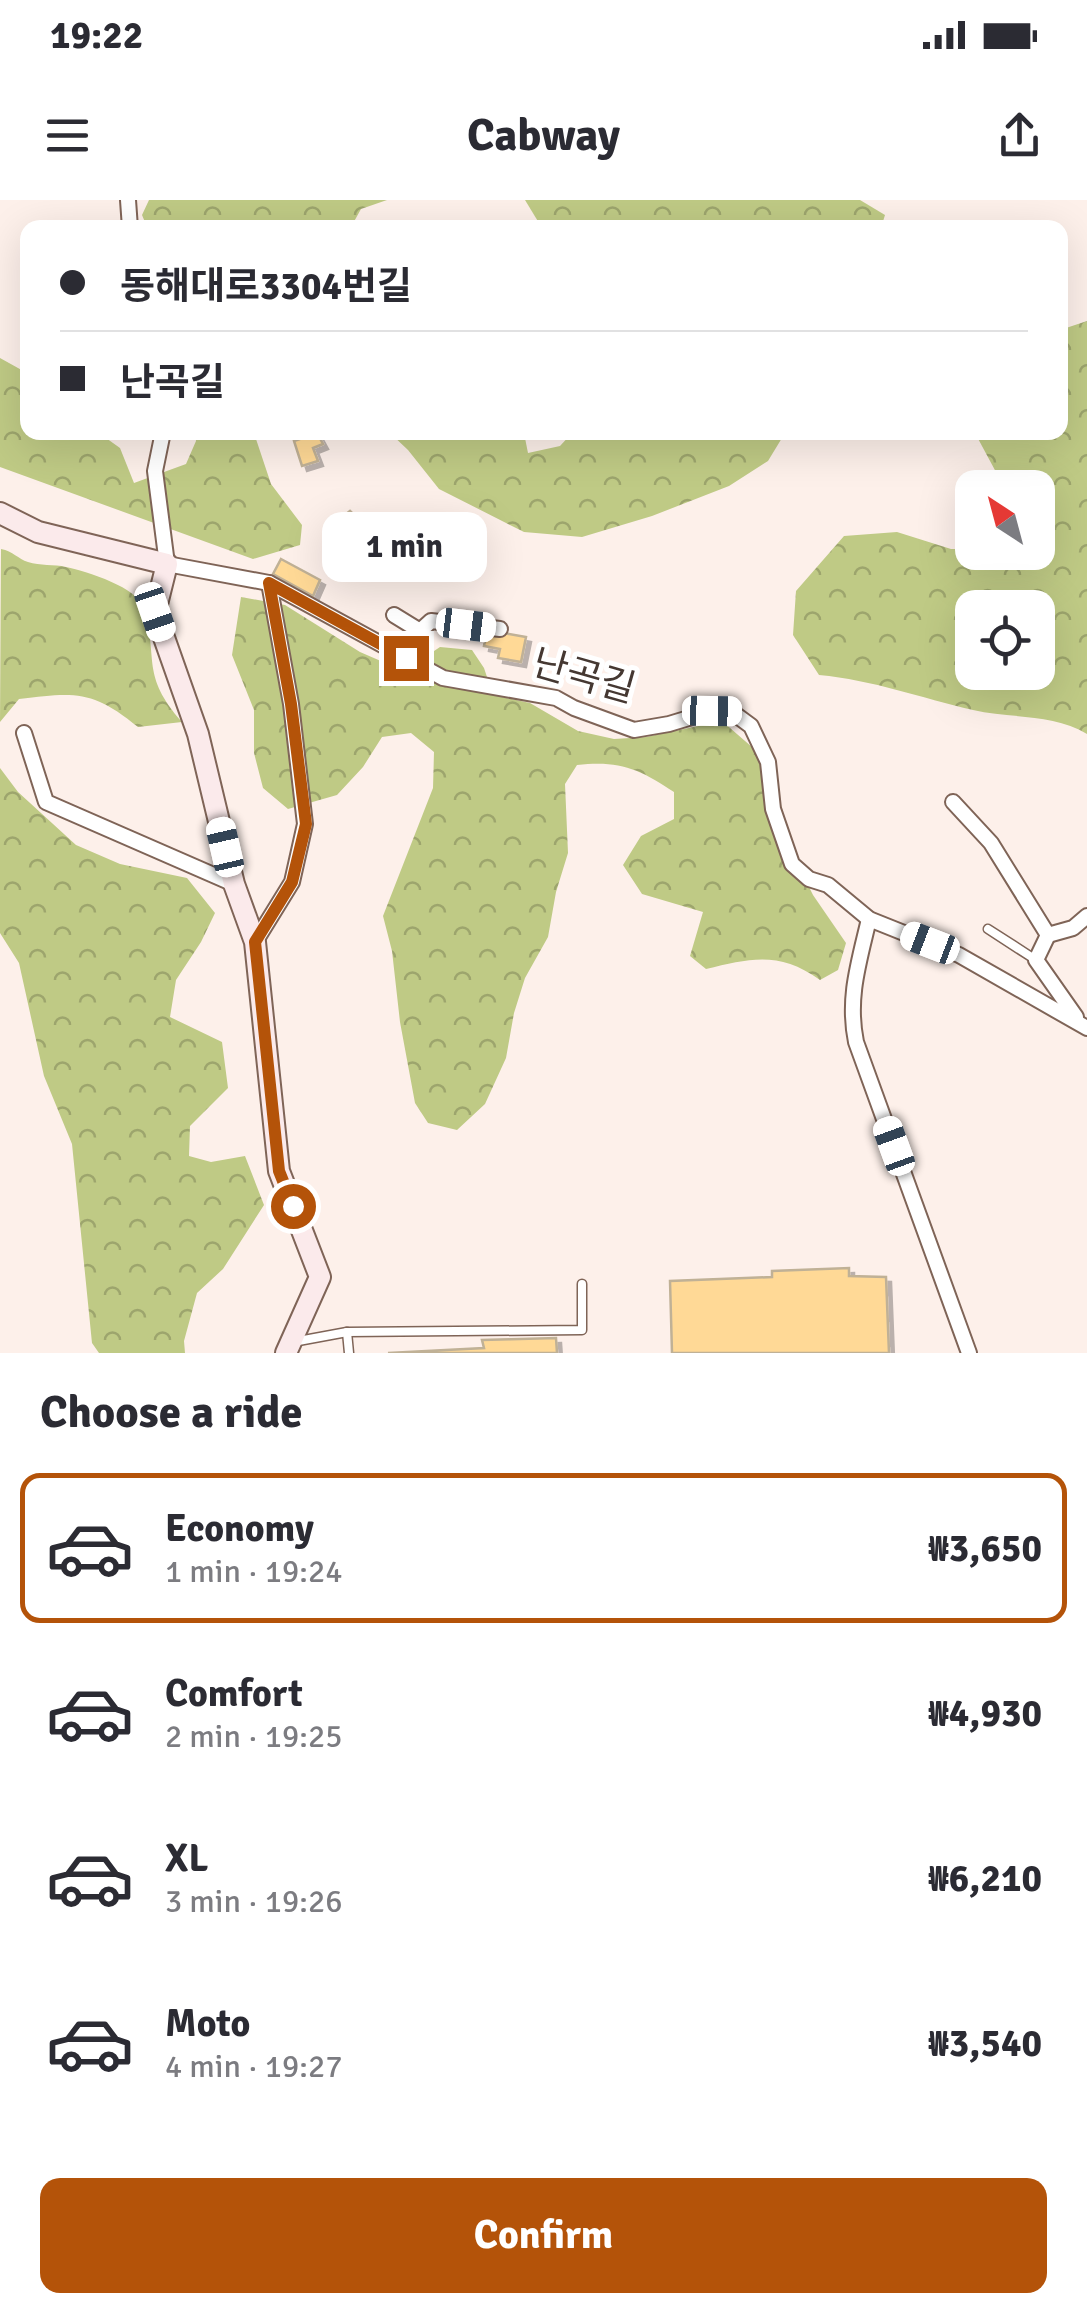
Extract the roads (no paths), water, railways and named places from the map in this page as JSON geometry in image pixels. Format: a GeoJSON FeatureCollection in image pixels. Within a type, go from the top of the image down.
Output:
{"type":"FeatureCollection","features":[{"type":"Feature","properties":{"kind":"street"},"geometry":{"type":"LineString","coordinates":[[161,440],[155,471],[167,564],[155,612],[198,734],[234,884],[255,942],[279,1171],[320,1276],[290,1348]]}},
{"type":"Feature","properties":{"kind":"street","name":"난곡길"},"geometry":{"type":"LineString","coordinates":[[0,513],[38,532],[167,564],[269,583],[443,678],[556,698],[634,730],[712,711],[732,712],[751,726],[768,762],[773,810],[792,864],[809,880],[828,885],[869,920],[960,955],[1083,1025]]}},
{"type":"Feature","properties":{"kind":"street"},"geometry":{"type":"LineString","coordinates":[[255,942],[292,882],[306,824],[291,704],[269,583]]}},
{"type":"Feature","properties":{"kind":"street"},"geometry":{"type":"LineString","coordinates":[[394,615],[420,631]]}},
{"type":"Feature","properties":{"kind":"street"},"geometry":{"type":"LineString","coordinates":[[406,658],[420,631],[432,621],[500,629]]}},
{"type":"Feature","properties":{"kind":"street"},"geometry":{"type":"LineString","coordinates":[[24,733],[46,802],[234,884]]}},
{"type":"Feature","properties":{"kind":"street"},"geometry":{"type":"LineString","coordinates":[[953,802],[991,844],[1048,936]]}},
{"type":"Feature","properties":{"kind":"street"},"geometry":{"type":"LineString","coordinates":[[1083,1025],[1036,960],[1048,936],[1073,928],[1087,916]]}},
{"type":"Feature","properties":{"kind":"street"},"geometry":{"type":"LineString","coordinates":[[869,920],[852,990],[854,1028],[969,1353]]}},
{"type":"Feature","properties":{"kind":"lane"},"geometry":{"type":"LineString","coordinates":[[988,929],[1036,960]]}},
{"type":"Feature","properties":{"kind":"lane"},"geometry":{"type":"LineString","coordinates":[[290,1348],[348,1332],[582,1330],[582,1284]]}},
{"type":"Feature","properties":{"kind":"lane"},"geometry":{"type":"LineString","coordinates":[[348,1332],[349,1353]]}}]}
